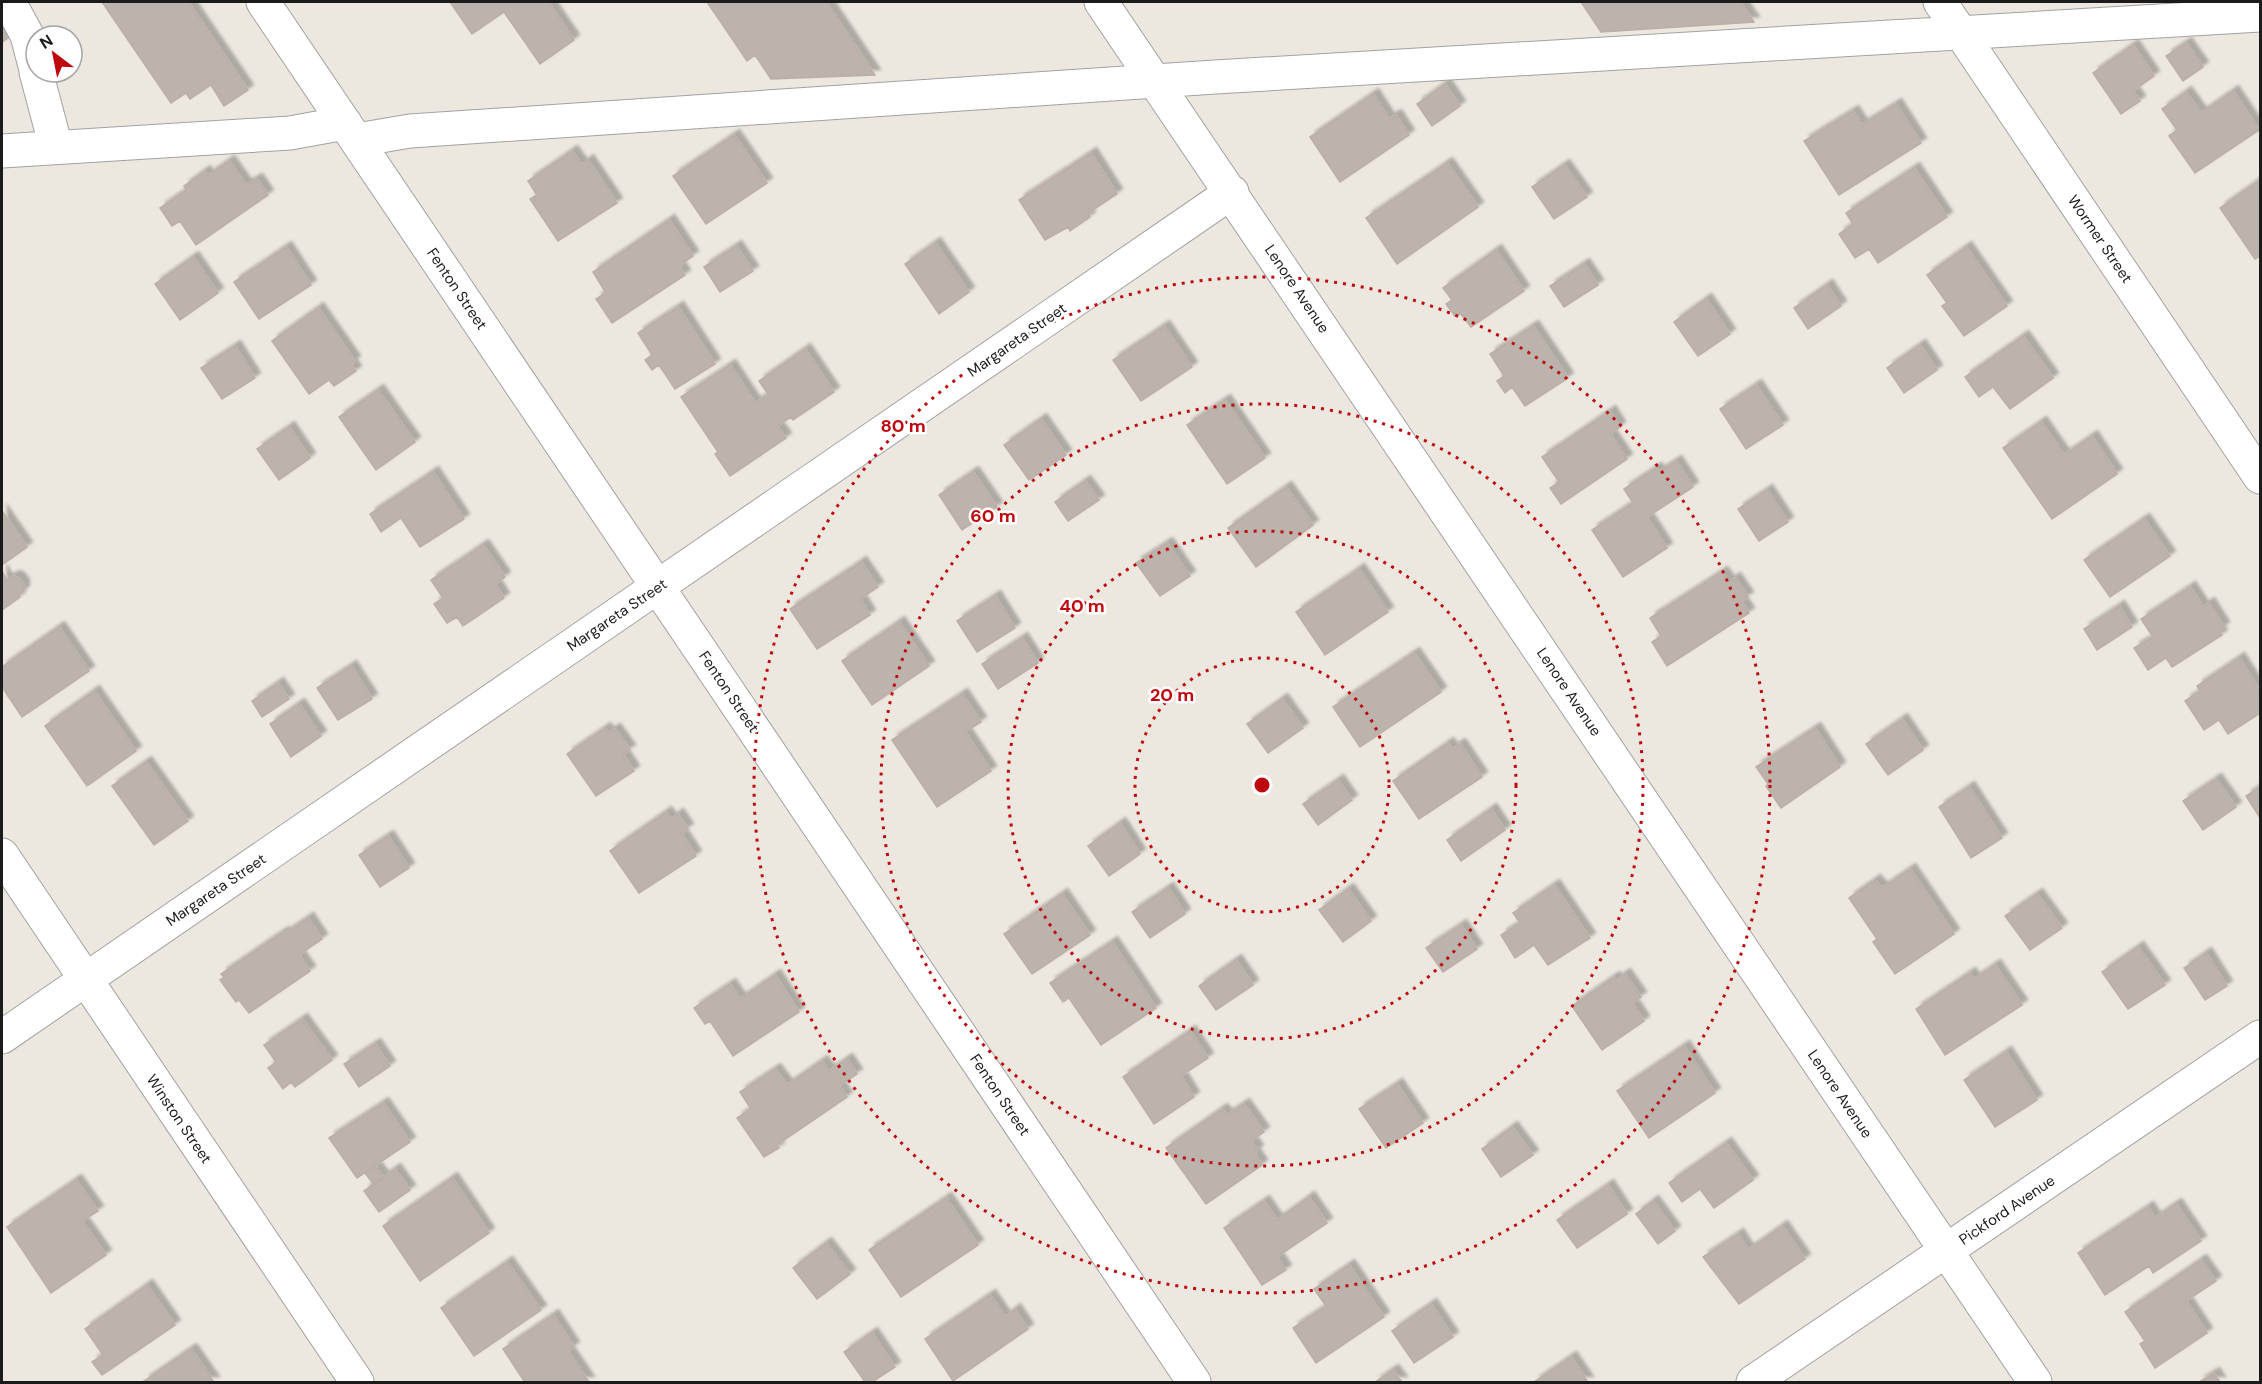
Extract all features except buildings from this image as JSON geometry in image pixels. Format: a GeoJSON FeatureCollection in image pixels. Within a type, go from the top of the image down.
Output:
{"type":"FeatureCollection","features":[{"type":"Feature","properties":{"kind":"street"},"geometry":{"type":"LineString","coordinates":[[9,2],[24,30]]}},
{"type":"Feature","properties":{"kind":"street","name":"Fenton Street"},"geometry":{"type":"LineString","coordinates":[[263,2],[1194,1383]]}},
{"type":"Feature","properties":{"kind":"street","name":"Lenore Avenue"},"geometry":{"type":"LineString","coordinates":[[1101,2],[1232,192],[2035,1383]]}},
{"type":"Feature","properties":{"kind":"street","name":"Wormer Street"},"geometry":{"type":"LineString","coordinates":[[1940,2],[2260,477]]}},
{"type":"Feature","properties":{"kind":"street"},"geometry":{"type":"LineString","coordinates":[[2,151],[290,133],[411,131],[1156,81],[2260,15]]}},
{"type":"Feature","properties":{"kind":"street"},"geometry":{"type":"LineString","coordinates":[[39,84],[56,147]]}},
{"type":"Feature","properties":{"kind":"street","name":"Margareta Street"},"geometry":{"type":"LineString","coordinates":[[2,1037],[1232,192]]}},
{"type":"Feature","properties":{"kind":"street","name":"Winston Street"},"geometry":{"type":"LineString","coordinates":[[2,855],[357,1383]]}},
{"type":"Feature","properties":{"kind":"street","name":"Pickford Avenue"},"geometry":{"type":"LineString","coordinates":[[1753,1383],[2260,1037]]}}]}
